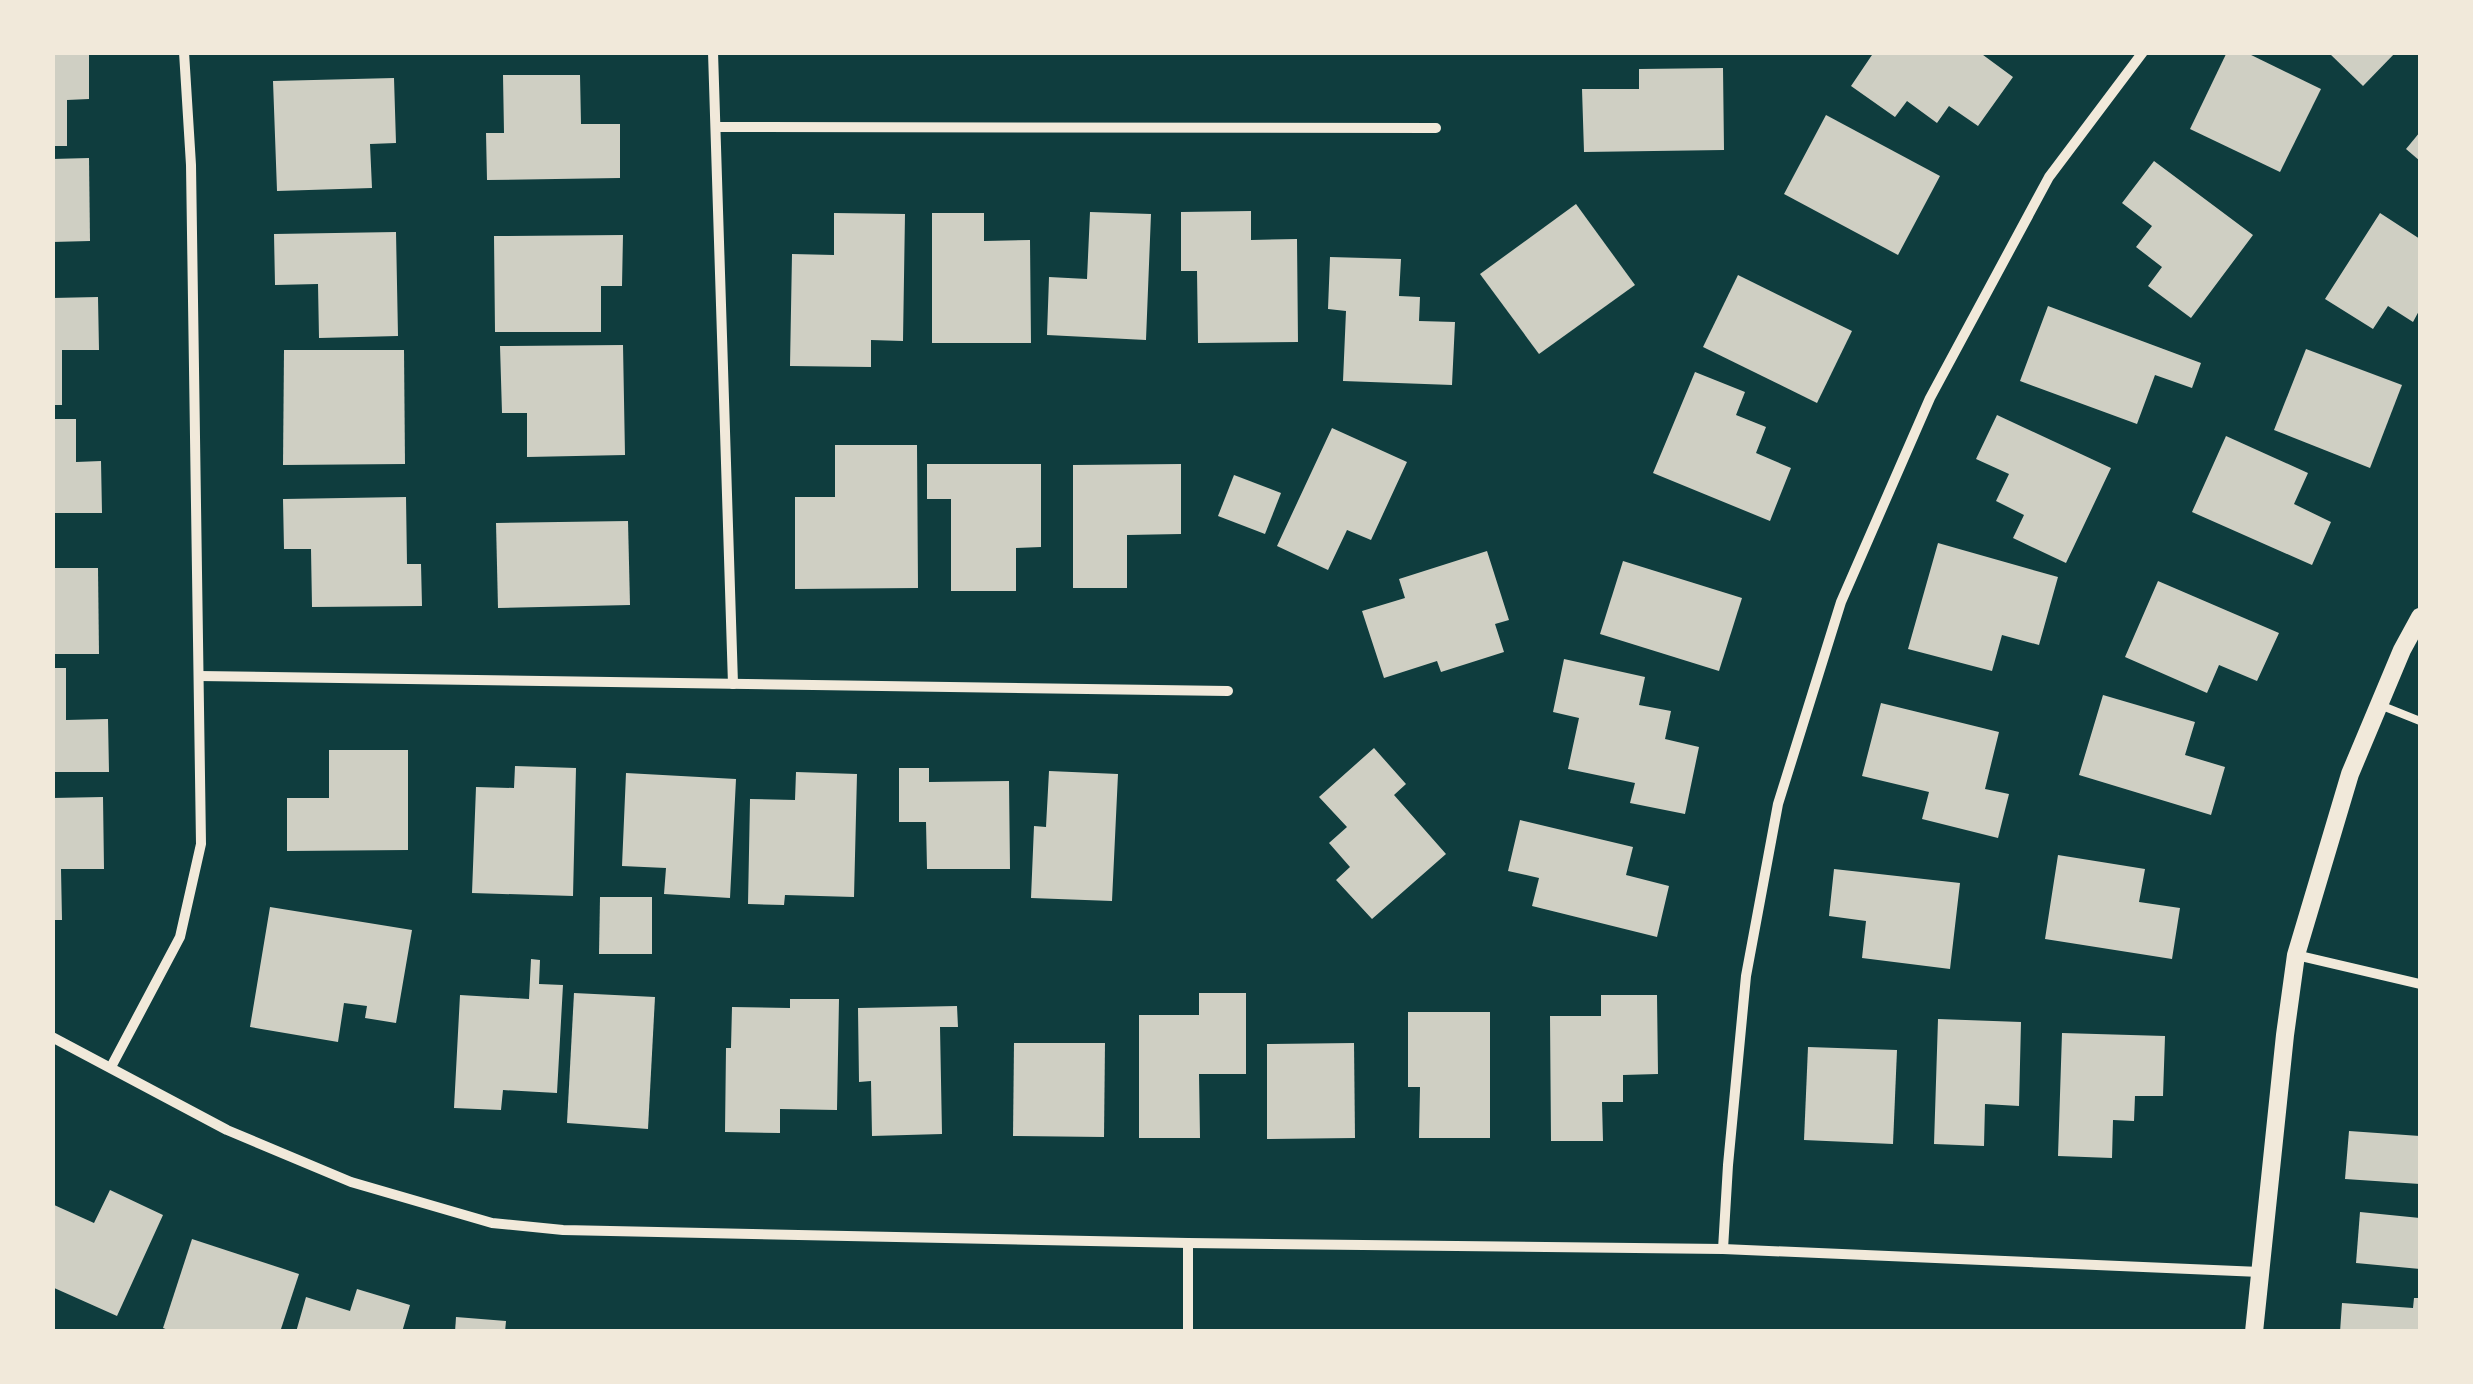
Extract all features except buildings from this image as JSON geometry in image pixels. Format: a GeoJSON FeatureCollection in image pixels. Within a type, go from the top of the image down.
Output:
{"type":"FeatureCollection","features":[{"type":"Feature","properties":{"kind":"street"},"geometry":{"type":"LineString","coordinates":[[111,1067],[180,937],[200,844],[191,165],[184,52]]}},
{"type":"Feature","properties":{"kind":"street"},"geometry":{"type":"LineString","coordinates":[[713,52],[733,684]]}},
{"type":"Feature","properties":{"kind":"street"},"geometry":{"type":"LineString","coordinates":[[1723,1249],[1746,976],[1778,804],[1841,602],[1930,398],[2050,177],[2143,52]]}},
{"type":"Feature","properties":{"kind":"street"},"geometry":{"type":"LineString","coordinates":[[717,127],[1436,128]]}},
{"type":"Feature","properties":{"kind":"street"},"geometry":{"type":"LineString","coordinates":[[2254,1332],[2296,955],[2350,774],[2402,650],[2420,617]]}},
{"type":"Feature","properties":{"kind":"street"},"geometry":{"type":"LineString","coordinates":[[199,676],[1228,692]]}},
{"type":"Feature","properties":{"kind":"street"},"geometry":{"type":"LineString","coordinates":[[2296,955],[2420,984]]}},
{"type":"Feature","properties":{"kind":"street"},"geometry":{"type":"LineString","coordinates":[[52,1038],[227,1130],[351,1182],[492,1223],[563,1230],[1723,1249],[2260,1272]]}},
{"type":"Feature","properties":{"kind":"street"},"geometry":{"type":"LineString","coordinates":[[1188,1243],[1188,1332]]}},
{"type":"Feature","properties":{"kind":"lane"},"geometry":{"type":"LineString","coordinates":[[2380,705],[2420,721]]}}]}
